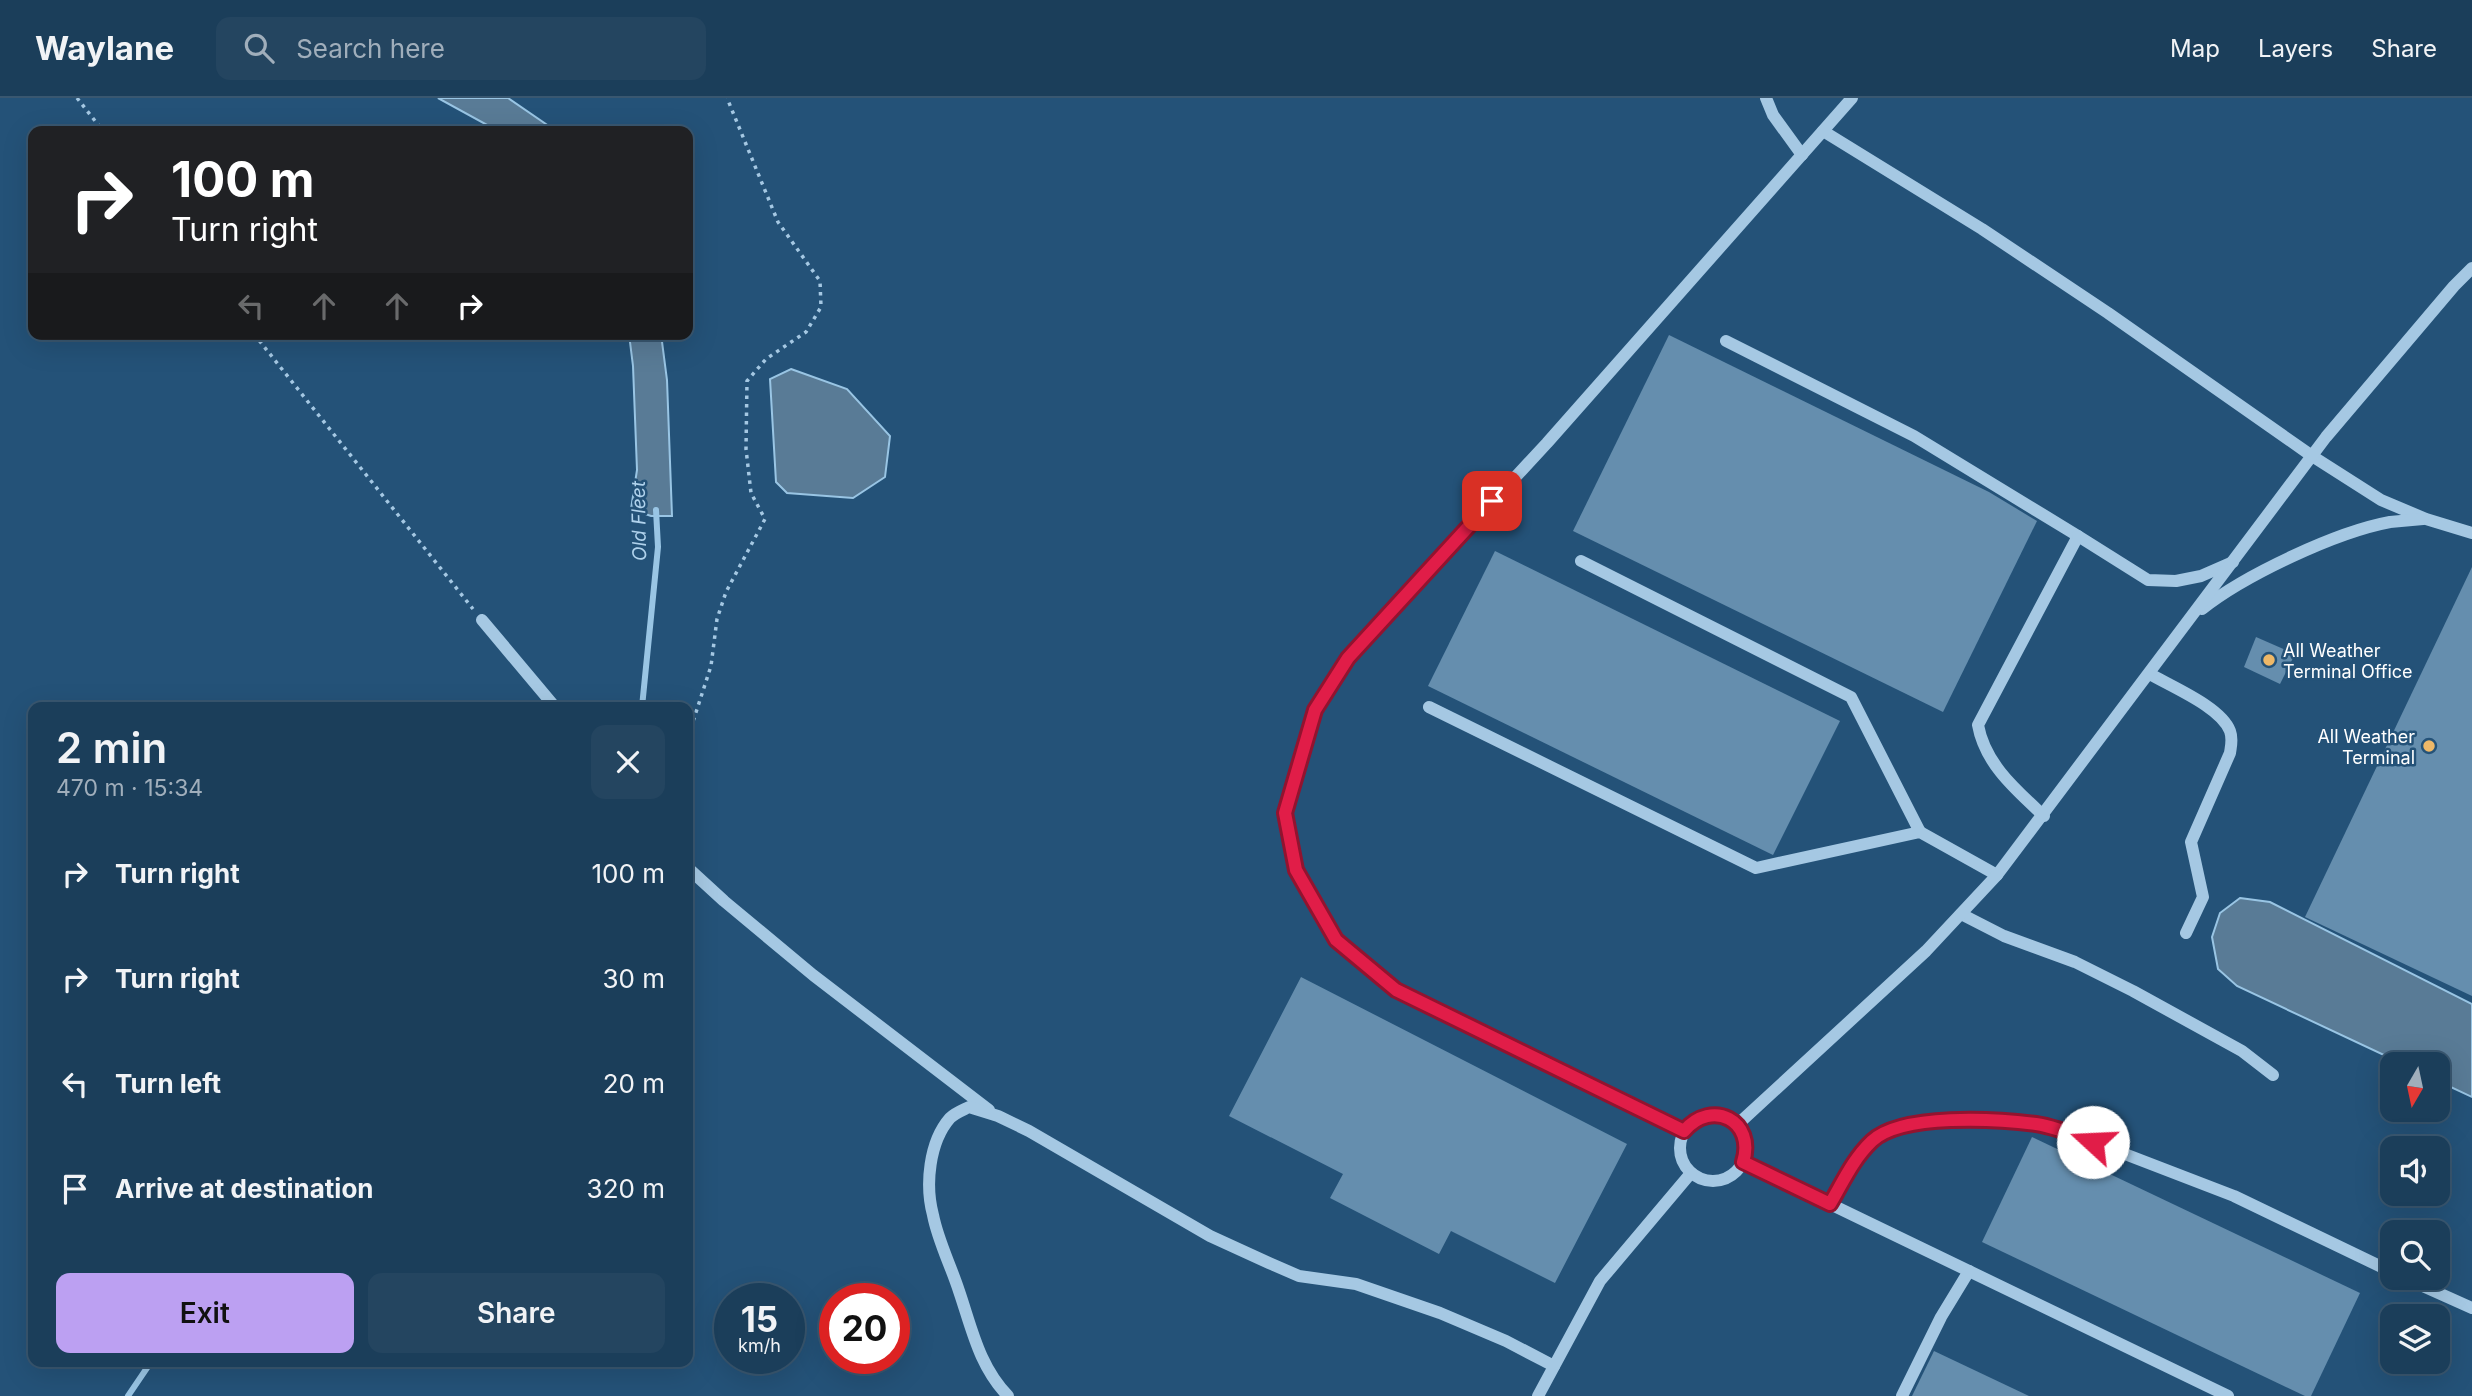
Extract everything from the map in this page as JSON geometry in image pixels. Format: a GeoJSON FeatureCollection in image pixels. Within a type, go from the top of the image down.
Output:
{"type":"FeatureCollection","features":[{"type":"Feature","properties":{"kind":"street"},"geometry":{"type":"LineString","coordinates":[[1766,98],[1773,115],[1802,155]]}},
{"type":"Feature","properties":{"kind":"street"},"geometry":{"type":"LineString","coordinates":[[1684,1131],[1396,990],[1336,940],[1296,870],[1285,813],[1315,710],[1348,658],[1546,443],[1852,98]]}},
{"type":"Feature","properties":{"kind":"street"},"geometry":{"type":"LineString","coordinates":[[1823,131],[1982,229],[2312,456],[2381,500],[2426,519],[2472,533]]}},
{"type":"Feature","properties":{"kind":"street"},"geometry":{"type":"LineString","coordinates":[[1737,1125],[1926,951],[1997,875],[2044,816],[2312,456],[2472,268]]}},
{"type":"Feature","properties":{"kind":"street"},"geometry":{"type":"LineString","coordinates":[[1726,341],[1914,436],[2148,580],[2176,580],[2201,576],[2234,562]]}},
{"type":"Feature","properties":{"kind":"street"},"geometry":{"type":"LineString","coordinates":[[2191,618],[2208,604],[2265,570],[2314,547],[2363,529],[2426,519]]}},
{"type":"Feature","properties":{"kind":"street"},"geometry":{"type":"LineString","coordinates":[[2044,816],[2005,780],[1981,743],[1978,725],[2078,536]]}},
{"type":"Feature","properties":{"kind":"street"},"geometry":{"type":"LineString","coordinates":[[1581,561],[1851,697],[1920,832],[1997,875]]}},
{"type":"Feature","properties":{"kind":"street"},"geometry":{"type":"LineString","coordinates":[[482,620],[551,702]]}},
{"type":"Feature","properties":{"kind":"street"},"geometry":{"type":"LineString","coordinates":[[2150,674],[2209,708],[2224,721],[2232,739],[2230,753],[2191,842],[2203,897],[2186,933]]}},
{"type":"Feature","properties":{"kind":"street"},"geometry":{"type":"LineString","coordinates":[[1429,707],[1756,868],[1920,832]]}},
{"type":"Feature","properties":{"kind":"street"},"geometry":{"type":"LineString","coordinates":[[693,873],[813,975],[960,1090],[998,1116],[1029,1131],[1210,1236],[1269,1263],[1299,1276],[1356,1284],[1440,1312],[1554,1366]]}},
{"type":"Feature","properties":{"kind":"street"},"geometry":{"type":"LineString","coordinates":[[1961,914],[2004,936],[2075,962],[2133,991],[2242,1051],[2273,1075]]}},
{"type":"Feature","properties":{"kind":"street"},"geometry":{"type":"LineString","coordinates":[[998,1116],[969,1107],[951,1117],[938,1139],[929,1184],[933,1215],[979,1355],[997,1385],[1008,1396]]}},
{"type":"Feature","properties":{"kind":"street"},"geometry":{"type":"LineString","coordinates":[[1709,1115],[1729,1119],[1737,1125],[1746,1143],[1743,1162],[1737,1171],[1720,1181],[1699,1178],[1684,1164],[1680,1153],[1684,1131],[1691,1123],[1709,1115]]}},
{"type":"Feature","properties":{"kind":"street"},"geometry":{"type":"LineString","coordinates":[[1830,1204],[1851,1166],[1874,1139],[1892,1130],[1916,1123],[1960,1120],[2037,1124],[2065,1131],[2234,1196],[2380,1266]]}},
{"type":"Feature","properties":{"kind":"street"},"geometry":{"type":"LineString","coordinates":[[1743,1162],[2228,1396]]}},
{"type":"Feature","properties":{"kind":"street"},"geometry":{"type":"LineString","coordinates":[[1538,1396],[1600,1281],[1691,1173]]}},
{"type":"Feature","properties":{"kind":"street"},"geometry":{"type":"LineString","coordinates":[[1902,1396],[1941,1317],[1969,1271]]}},
{"type":"Feature","properties":{"kind":"street"},"geometry":{"type":"LineString","coordinates":[[2432,1290],[2472,1308]]}},
{"type":"Feature","properties":{"kind":"path"},"geometry":{"type":"LineString","coordinates":[[77,98],[99,126]]}},
{"type":"Feature","properties":{"kind":"path"},"geometry":{"type":"LineString","coordinates":[[693,722],[711,666],[720,610],[726,592],[765,519],[751,493],[747,449],[747,381],[766,359],[806,332],[821,307],[820,281],[778,222],[727,98]]}},
{"type":"Feature","properties":{"kind":"path"},"geometry":{"type":"LineString","coordinates":[[259,340],[482,620]]}},
{"type":"Feature","properties":{"kind":"water"},"geometry":{"type":"Polygon","coordinates":[[[438,98],[508,98],[549,126],[489,126],[438,98]]]}},
{"type":"Feature","properties":{"kind":"water"},"geometry":{"type":"Polygon","coordinates":[[[630,340],[662,340],[667,380],[672,516],[651,516],[631,509],[637,470],[630,340]]]}},
{"type":"Feature","properties":{"kind":"water"},"geometry":{"type":"Polygon","coordinates":[[[791,369],[847,389],[890,436],[885,477],[853,498],[787,493],[776,482],[770,379],[791,369]]]}},
{"type":"Feature","properties":{"kind":"water"},"geometry":{"type":"Polygon","coordinates":[[[2240,898],[2270,902],[2472,1004],[2472,1097],[2450,1087],[2450,1052],[2380,1053],[2237,986],[2218,969],[2212,937],[2220,913],[2240,898]]]}},
{"type":"Feature","properties":{"kind":"building"},"geometry":{"type":"Polygon","coordinates":[[[1669,335],[1989,492],[2037,521],[1943,712],[1573,531],[1669,335]]]}},
{"type":"Feature","properties":{"kind":"building"},"geometry":{"type":"Polygon","coordinates":[[[1495,551],[1840,721],[1773,855],[1428,686],[1495,551]]]}},
{"type":"Feature","properties":{"kind":"building","name":"All Weather Terminal"},"geometry":{"type":"Polygon","coordinates":[[[2472,567],[2472,996],[2305,917],[2472,567]]]}},
{"type":"Feature","properties":{"kind":"building","name":"All Weather Terminal Office"},"geometry":{"type":"Polygon","coordinates":[[[2256,637],[2295,654],[2280,684],[2244,667],[2256,637]]]}},
{"type":"Feature","properties":{"kind":"building"},"geometry":{"type":"Polygon","coordinates":[[[1301,977],[1627,1144],[1555,1283],[1451,1231],[1439,1254],[1330,1198],[1343,1174],[1229,1116],[1301,977]]]}},
{"type":"Feature","properties":{"kind":"building"},"geometry":{"type":"Polygon","coordinates":[[[2032,1137],[2360,1293],[2311,1396],[2305,1396],[1982,1242],[2032,1137]]]}},
{"type":"Feature","properties":{"kind":"building"},"geometry":{"type":"Polygon","coordinates":[[[1934,1351],[2029,1396],[1912,1396],[1934,1351]]]}},
{"type":"Feature","properties":{"kind":"waterway","name":"Old Fleet"},"geometry":{"type":"LineString","coordinates":[[642,702],[658,547],[656,510]]}},
{"type":"Feature","properties":{"kind":"waterway","name":"Old Fleet"},"geometry":{"type":"LineString","coordinates":[[128,1396],[148,1367]]}},
{"type":"Feature","properties":{"kind":"place","name":"All Weather Terminal Office"},"geometry":{"type":"Point","coordinates":[2269,660]}},
{"type":"Feature","properties":{"kind":"place","name":"All Weather Terminal"},"geometry":{"type":"Point","coordinates":[2429,746]}},
{"type":"Feature","properties":{"kind":"route"},"geometry":{"type":"LineString","coordinates":[[1492,501],[1348,658],[1315,710],[1285,813],[1296,870],[1336,940],[1396,990],[1684,1131],[1691,1123],[1709,1115],[1720,1115],[1729,1119],[1743,1133],[1746,1153],[1743,1162],[1830,1204],[1851,1166],[1874,1139],[1916,1123],[1960,1120],[2037,1124],[2093,1142]]}}]}
